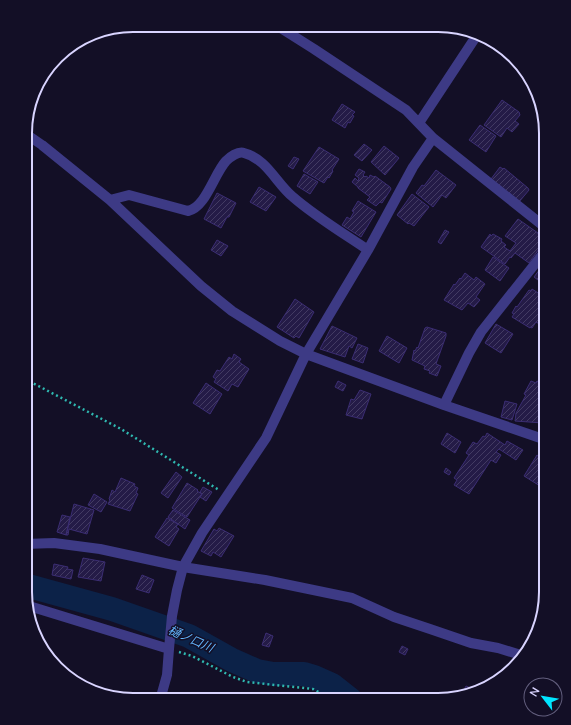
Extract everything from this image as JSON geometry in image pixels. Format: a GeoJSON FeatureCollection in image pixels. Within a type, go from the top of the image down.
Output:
{"type":"FeatureCollection","features":[{"type":"Feature","properties":{"kind":"street"},"geometry":{"type":"LineString","coordinates":[[287,32],[406,110],[433,138],[539,222]]}},
{"type":"Feature","properties":{"kind":"street"},"geometry":{"type":"LineString","coordinates":[[418,123],[474,39]]}},
{"type":"Feature","properties":{"kind":"street"},"geometry":{"type":"LineString","coordinates":[[32,138],[110,200],[201,286],[232,311],[280,341],[306,354],[444,405],[539,438]]}},
{"type":"Feature","properties":{"kind":"street"},"geometry":{"type":"LineString","coordinates":[[162,693],[167,675],[172,616],[183,567],[202,533],[266,438],[306,354],[368,250],[414,167],[433,138]]}},
{"type":"Feature","properties":{"kind":"street"},"geometry":{"type":"LineString","coordinates":[[110,200],[129,195],[188,211],[193,210],[200,204],[225,162],[233,155],[242,152],[255,157],[267,167],[292,197],[368,250]]}},
{"type":"Feature","properties":{"kind":"street"},"geometry":{"type":"LineString","coordinates":[[444,405],[469,352],[481,332],[539,259]]}},
{"type":"Feature","properties":{"kind":"street"},"geometry":{"type":"LineString","coordinates":[[32,544],[54,543],[100,549],[183,567],[265,580],[352,598],[394,617],[471,642],[517,654]]}},
{"type":"Feature","properties":{"kind":"street"},"geometry":{"type":"LineString","coordinates":[[33,607],[169,645]]}},
{"type":"Feature","properties":{"kind":"path"},"geometry":{"type":"LineString","coordinates":[[32,383],[121,429],[228,496]]}},
{"type":"Feature","properties":{"kind":"path"},"geometry":{"type":"LineString","coordinates":[[169,645],[233,677],[248,682],[264,685],[307,688],[320,693]]}},
{"type":"Feature","properties":{"kind":"building"},"geometry":{"type":"Polygon","coordinates":[[[502,100],[519,112],[520,115],[515,121],[519,124],[512,132],[507,128],[501,137],[484,125],[502,100]]]}},
{"type":"Feature","properties":{"kind":"building"},"geometry":{"type":"Polygon","coordinates":[[[342,104],[355,112],[352,115],[354,116],[350,123],[348,122],[345,128],[332,120],[342,104]]]}},
{"type":"Feature","properties":{"kind":"building"},"geometry":{"type":"Polygon","coordinates":[[[480,125],[496,136],[486,152],[469,140],[480,125]]]}},
{"type":"Feature","properties":{"kind":"building"},"geometry":{"type":"Polygon","coordinates":[[[364,144],[372,150],[362,161],[354,155],[364,144]]]}},
{"type":"Feature","properties":{"kind":"building"},"geometry":{"type":"Polygon","coordinates":[[[384,146],[399,158],[385,175],[371,162],[384,146]]]}},
{"type":"Feature","properties":{"kind":"building"},"geometry":{"type":"Polygon","coordinates":[[[319,147],[339,159],[329,178],[328,177],[324,183],[303,171],[319,147]]]}},
{"type":"Feature","properties":{"kind":"building"},"geometry":{"type":"Polygon","coordinates":[[[294,157],[299,159],[293,169],[288,166],[294,157]]]}},
{"type":"Feature","properties":{"kind":"building"},"geometry":{"type":"Polygon","coordinates":[[[500,167],[503,169],[504,168],[528,188],[529,190],[519,202],[491,179],[500,167]]]}},
{"type":"Feature","properties":{"kind":"building"},"geometry":{"type":"Polygon","coordinates":[[[359,169],[365,172],[363,175],[365,177],[366,176],[369,178],[370,175],[375,176],[390,187],[391,189],[382,203],[380,202],[376,206],[367,200],[370,197],[352,182],[355,178],[358,181],[359,178],[355,175],[359,169]]]}},
{"type":"Feature","properties":{"kind":"building"},"geometry":{"type":"Polygon","coordinates":[[[436,170],[456,185],[446,198],[442,195],[433,207],[416,193],[422,185],[424,186],[436,170]]]}},
{"type":"Feature","properties":{"kind":"building"},"geometry":{"type":"Polygon","coordinates":[[[304,174],[318,182],[310,194],[297,186],[304,174]]]}},
{"type":"Feature","properties":{"kind":"building"},"geometry":{"type":"Polygon","coordinates":[[[259,187],[276,197],[266,211],[250,202],[259,187]]]}},
{"type":"Feature","properties":{"kind":"building"},"geometry":{"type":"Polygon","coordinates":[[[217,193],[236,203],[229,217],[227,217],[221,228],[204,219],[217,193]]]}},
{"type":"Feature","properties":{"kind":"building"},"geometry":{"type":"Polygon","coordinates":[[[412,194],[429,207],[414,226],[409,223],[408,224],[397,215],[412,194]]]}},
{"type":"Feature","properties":{"kind":"building"},"geometry":{"type":"Polygon","coordinates":[[[358,201],[376,212],[361,237],[342,225],[347,217],[350,219],[354,212],[352,211],[358,201]]]}},
{"type":"Feature","properties":{"kind":"building"},"geometry":{"type":"Polygon","coordinates":[[[518,219],[538,233],[539,249],[529,263],[515,253],[505,264],[481,247],[490,234],[491,236],[493,234],[502,239],[501,241],[506,245],[504,247],[510,251],[516,243],[505,236],[518,219]]]}},
{"type":"Feature","properties":{"kind":"building"},"geometry":{"type":"Polygon","coordinates":[[[445,230],[449,232],[441,244],[438,242],[445,230]]]}},
{"type":"Feature","properties":{"kind":"building"},"geometry":{"type":"Polygon","coordinates":[[[217,240],[228,246],[221,256],[211,250],[217,240]]]}},
{"type":"Feature","properties":{"kind":"building"},"geometry":{"type":"Polygon","coordinates":[[[493,257],[509,268],[500,281],[485,270],[493,257]]]}},
{"type":"Feature","properties":{"kind":"building"},"geometry":{"type":"Polygon","coordinates":[[[539,270],[539,281],[534,277],[539,270]]]}},
{"type":"Feature","properties":{"kind":"building"},"geometry":{"type":"Polygon","coordinates":[[[465,273],[474,280],[476,277],[485,284],[476,297],[480,300],[474,307],[468,303],[462,310],[444,300],[454,284],[455,285],[460,278],[461,279],[465,273]]]}},
{"type":"Feature","properties":{"kind":"building"},"geometry":{"type":"Polygon","coordinates":[[[532,289],[539,294],[539,324],[536,322],[532,328],[530,328],[512,317],[514,314],[512,313],[529,290],[531,291],[532,289]]]}},
{"type":"Feature","properties":{"kind":"building"},"geometry":{"type":"Polygon","coordinates":[[[295,299],[314,312],[299,338],[296,336],[294,338],[277,327],[295,299]]]}},
{"type":"Feature","properties":{"kind":"building"},"geometry":{"type":"Polygon","coordinates":[[[496,324],[513,334],[501,353],[485,343],[496,324]]]}},
{"type":"Feature","properties":{"kind":"building"},"geometry":{"type":"Polygon","coordinates":[[[332,326],[357,338],[352,348],[349,346],[345,357],[320,349],[332,326]]]}},
{"type":"Feature","properties":{"kind":"building"},"geometry":{"type":"Polygon","coordinates":[[[427,327],[446,333],[436,364],[441,366],[437,376],[424,369],[425,366],[412,360],[414,350],[415,351],[417,347],[418,348],[425,328],[427,327]]]}},
{"type":"Feature","properties":{"kind":"building"},"geometry":{"type":"Polygon","coordinates":[[[387,336],[407,348],[399,363],[379,351],[387,336]]]}},
{"type":"Feature","properties":{"kind":"building"},"geometry":{"type":"Polygon","coordinates":[[[358,344],[368,348],[363,363],[352,359],[358,344]]]}},
{"type":"Feature","properties":{"kind":"building"},"geometry":{"type":"Polygon","coordinates":[[[234,354],[241,359],[239,362],[249,369],[238,387],[232,384],[228,391],[214,382],[216,379],[213,377],[217,370],[220,371],[229,357],[232,359],[234,354]]]}},
{"type":"Feature","properties":{"kind":"building"},"geometry":{"type":"Polygon","coordinates":[[[338,381],[346,385],[343,391],[335,387],[338,381]]]}},
{"type":"Feature","properties":{"kind":"building"},"geometry":{"type":"Polygon","coordinates":[[[531,381],[536,383],[537,381],[539,382],[539,423],[515,421],[516,413],[526,395],[524,394],[531,381]]]}},
{"type":"Feature","properties":{"kind":"building"},"geometry":{"type":"Polygon","coordinates":[[[206,383],[222,394],[210,414],[193,403],[206,383]]]}},
{"type":"Feature","properties":{"kind":"building"},"geometry":{"type":"Polygon","coordinates":[[[360,390],[371,394],[362,419],[346,415],[351,399],[354,400],[360,390]]]}},
{"type":"Feature","properties":{"kind":"building"},"geometry":{"type":"Polygon","coordinates":[[[505,401],[517,404],[512,420],[501,417],[505,401]]]}},
{"type":"Feature","properties":{"kind":"building"},"geometry":{"type":"Polygon","coordinates":[[[447,433],[461,442],[455,453],[441,444],[447,433]]]}},
{"type":"Feature","properties":{"kind":"building"},"geometry":{"type":"Polygon","coordinates":[[[487,433],[505,445],[507,441],[523,450],[516,460],[499,449],[496,452],[501,455],[496,463],[491,460],[469,494],[454,485],[457,480],[454,478],[469,455],[466,453],[473,442],[477,444],[483,436],[485,437],[487,433]]]}},
{"type":"Feature","properties":{"kind":"building"},"geometry":{"type":"Polygon","coordinates":[[[537,455],[539,456],[539,485],[524,476],[537,455]]]}},
{"type":"Feature","properties":{"kind":"building"},"geometry":{"type":"Polygon","coordinates":[[[446,468],[451,472],[449,475],[444,472],[446,468]]]}},
{"type":"Feature","properties":{"kind":"building"},"geometry":{"type":"Polygon","coordinates":[[[176,472],[182,477],[168,498],[161,493],[176,472]]]}},
{"type":"Feature","properties":{"kind":"building"},"geometry":{"type":"Polygon","coordinates":[[[121,478],[135,484],[134,486],[138,488],[136,493],[138,494],[130,511],[108,504],[112,490],[115,492],[121,478]]]}},
{"type":"Feature","properties":{"kind":"building"},"geometry":{"type":"Polygon","coordinates":[[[187,483],[202,494],[187,517],[172,508],[187,483]]]}},
{"type":"Feature","properties":{"kind":"building"},"geometry":{"type":"Polygon","coordinates":[[[203,487],[212,492],[206,501],[200,497],[202,494],[200,492],[203,487]]]}},
{"type":"Feature","properties":{"kind":"building"},"geometry":{"type":"Polygon","coordinates":[[[94,494],[107,502],[101,512],[88,505],[94,494]]]}},
{"type":"Feature","properties":{"kind":"building"},"geometry":{"type":"Polygon","coordinates":[[[74,504],[94,510],[87,534],[69,529],[68,535],[66,535],[74,504]]]}},
{"type":"Feature","properties":{"kind":"building"},"geometry":{"type":"Polygon","coordinates":[[[173,510],[190,520],[185,529],[168,517],[173,510]]]}},
{"type":"Feature","properties":{"kind":"building"},"geometry":{"type":"Polygon","coordinates":[[[62,515],[70,517],[66,535],[57,532],[62,515]]]}},
{"type":"Feature","properties":{"kind":"building"},"geometry":{"type":"Polygon","coordinates":[[[167,518],[178,524],[176,527],[179,529],[169,546],[155,537],[167,518]]]}},
{"type":"Feature","properties":{"kind":"building"},"geometry":{"type":"Polygon","coordinates":[[[219,528],[234,536],[221,557],[213,552],[211,556],[201,551],[214,529],[217,531],[219,528]]]}},
{"type":"Feature","properties":{"kind":"building"},"geometry":{"type":"Polygon","coordinates":[[[83,558],[105,562],[101,581],[78,577],[83,558]]]}},
{"type":"Feature","properties":{"kind":"building"},"geometry":{"type":"Polygon","coordinates":[[[54,564],[68,567],[67,569],[73,570],[71,579],[52,575],[54,564]]]}},
{"type":"Feature","properties":{"kind":"building"},"geometry":{"type":"Polygon","coordinates":[[[142,575],[154,580],[149,593],[136,589],[142,575]]]}},
{"type":"Feature","properties":{"kind":"building"},"geometry":{"type":"Polygon","coordinates":[[[266,633],[273,636],[269,647],[262,645],[266,633]]]}},
{"type":"Feature","properties":{"kind":"building"},"geometry":{"type":"Polygon","coordinates":[[[402,646],[408,649],[405,655],[399,652],[402,646]]]}},
{"type":"Feature","properties":{"kind":"waterway","name":"樋ノ口川"},"geometry":{"type":"LineString","coordinates":[[32,587],[112,609],[189,636],[232,660],[257,671],[273,674],[304,674],[332,685],[342,693]]}}]}
